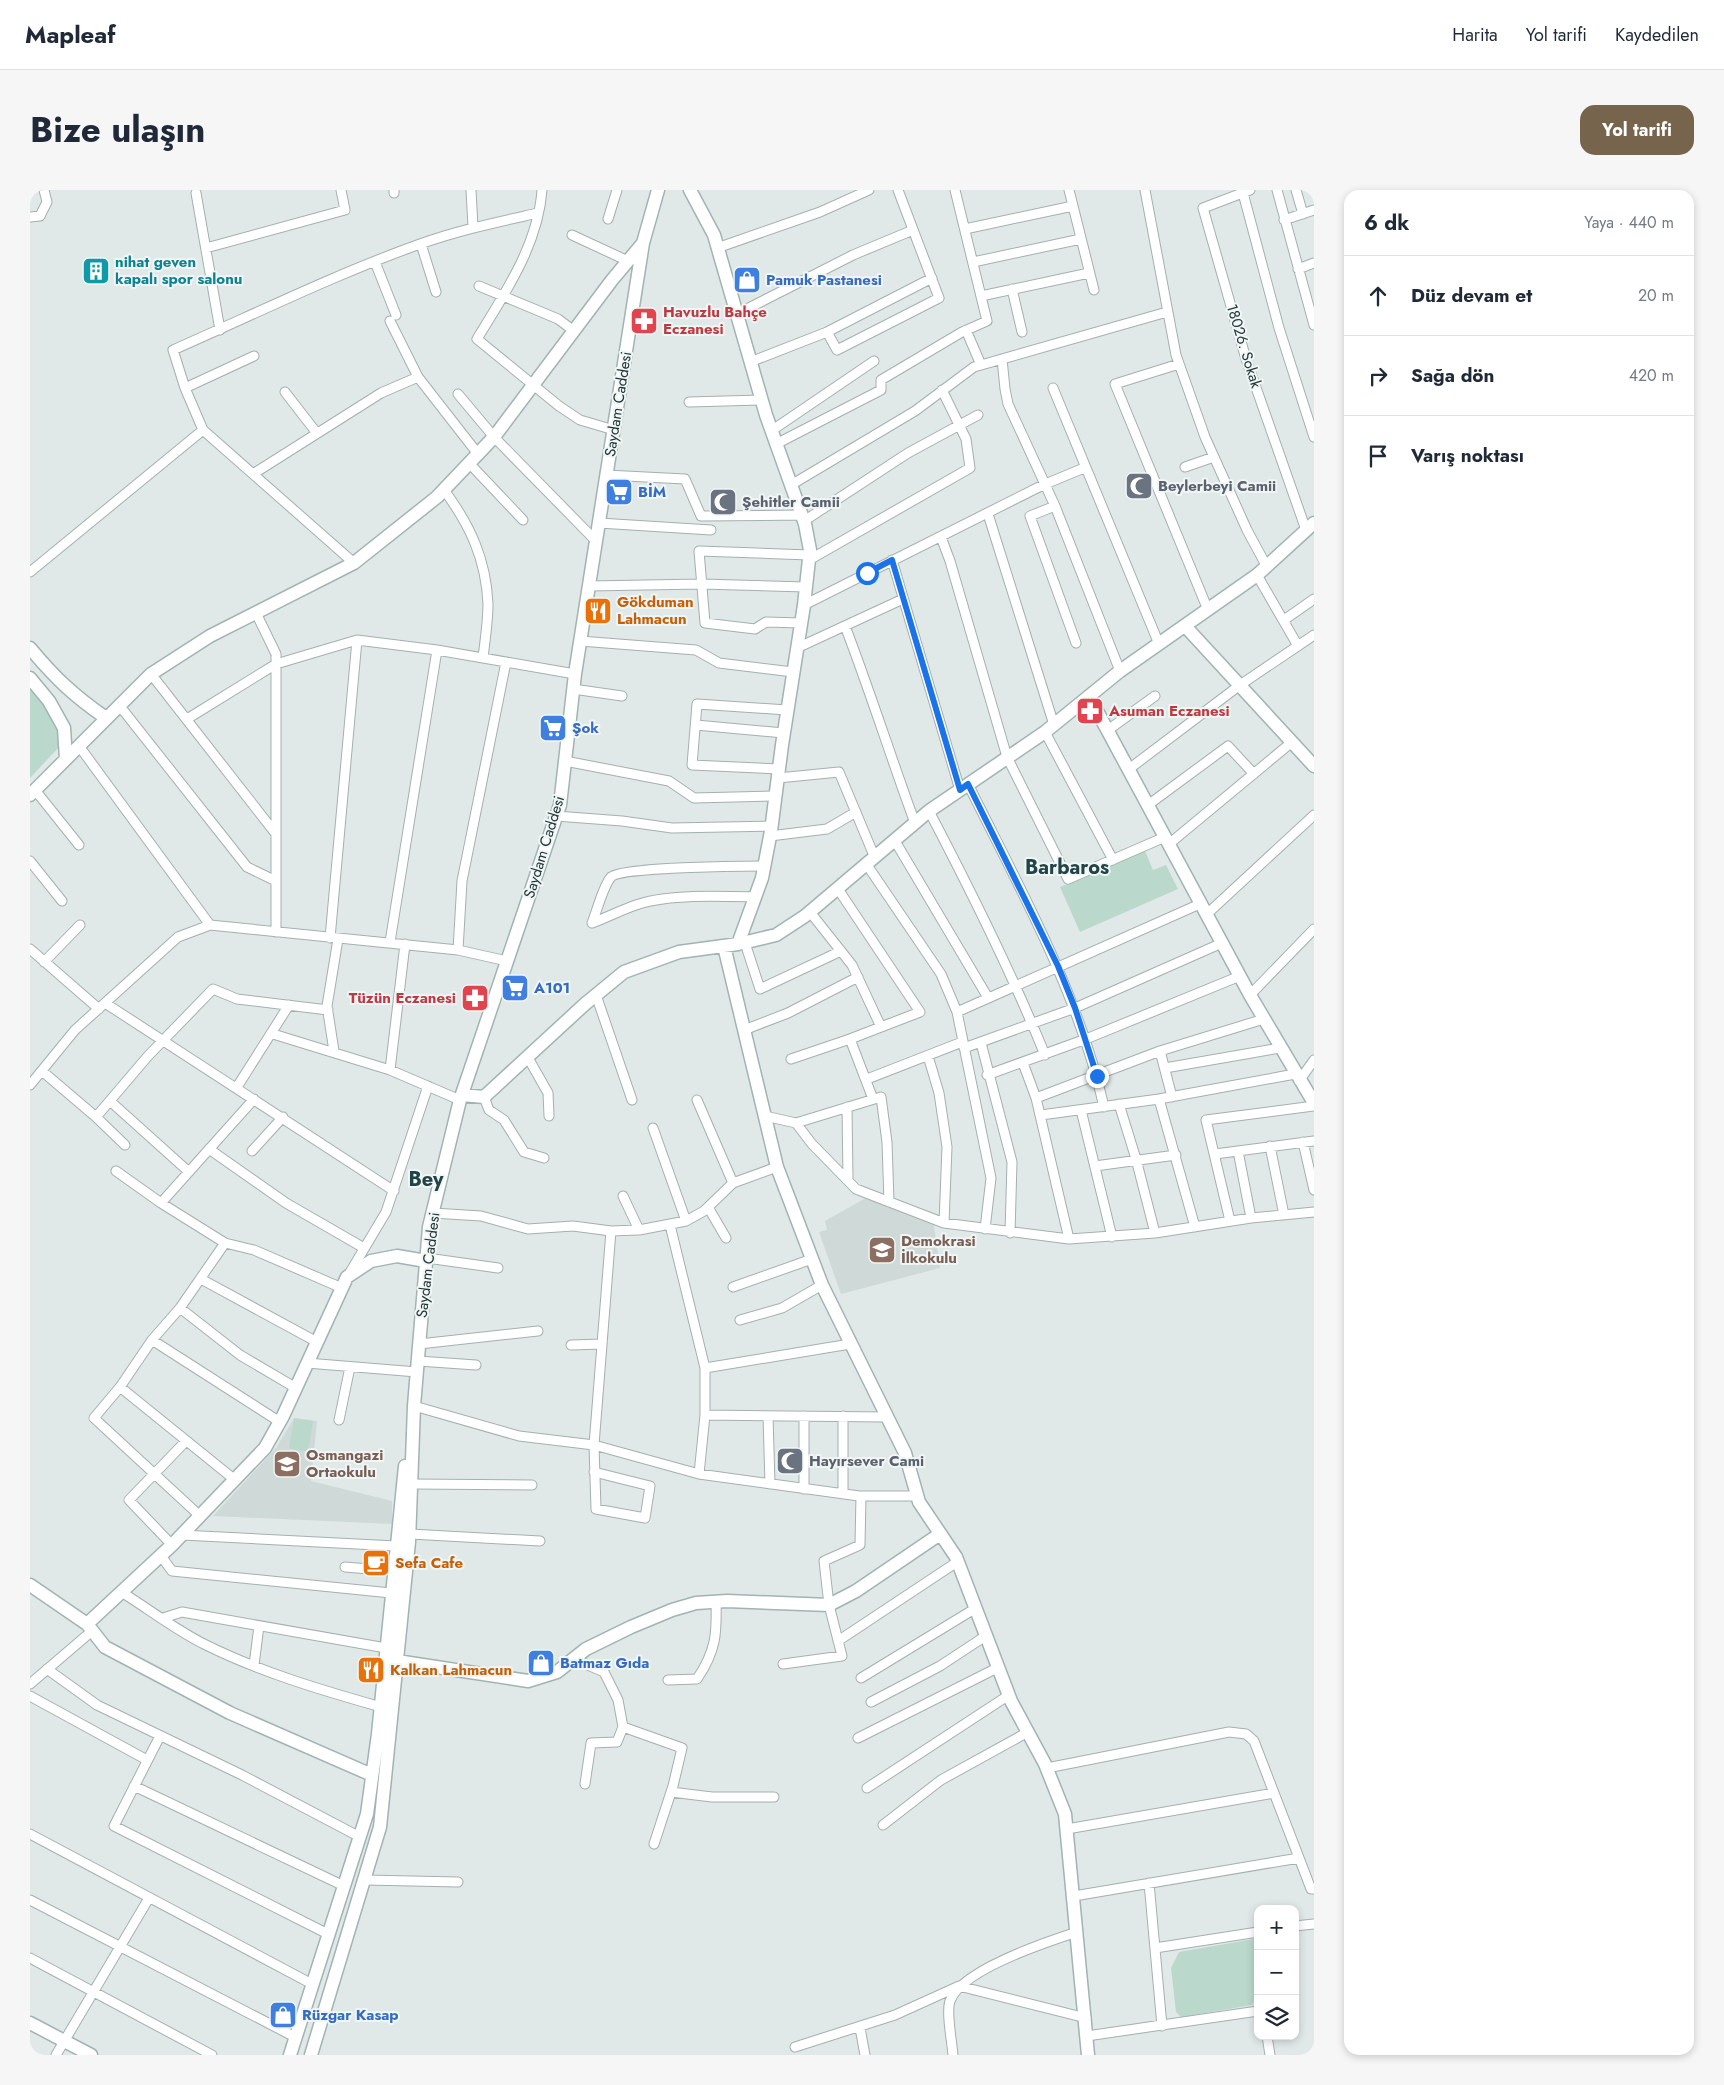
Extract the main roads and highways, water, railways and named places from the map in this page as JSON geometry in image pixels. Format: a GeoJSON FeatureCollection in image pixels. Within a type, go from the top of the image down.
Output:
{"type":"FeatureCollection","features":[{"type":"Feature","properties":{"kind":"main road","name":"Saydam Caddesi"},"geometry":{"type":"LineString","coordinates":[[414,1406],[426,1259],[433,1213],[461,1098],[560,805],[575,674],[606,475],[643,243],[658,190]]}},
{"type":"Feature","properties":{"kind":"main road"},"geometry":{"type":"LineString","coordinates":[[694,192],[714,235],[761,400],[803,518],[809,557],[804,605],[787,710],[771,831],[764,866],[742,943]]}},
{"type":"Feature","properties":{"kind":"main road"},"geometry":{"type":"LineString","coordinates":[[33,793],[151,674],[210,636],[354,564],[444,490],[494,437],[643,243]]}},
{"type":"Feature","properties":{"kind":"main road"},"geometry":{"type":"LineString","coordinates":[[461,1098],[484,1097],[527,1056],[624,972],[680,952],[742,943],[776,935],[810,912],[929,811],[1049,728],[1120,671],[1262,571],[1310,527]]}},
{"type":"Feature","properties":{"kind":"main road"},"geometry":{"type":"LineString","coordinates":[[1185,626],[1314,766]]}},
{"type":"Feature","properties":{"kind":"main road"},"geometry":{"type":"LineString","coordinates":[[30,648],[61,684],[77,698],[106,718]]}},
{"type":"Feature","properties":{"kind":"main road"},"geometry":{"type":"LineString","coordinates":[[30,678],[49,701],[64,728],[66,759]]}},
{"type":"Feature","properties":{"kind":"main road"},"geometry":{"type":"LineString","coordinates":[[1089,696],[1250,995],[1314,1104]]}},
{"type":"Feature","properties":{"kind":"main road"},"geometry":{"type":"LineString","coordinates":[[724,946],[777,1167],[822,1286],[905,1453],[917,1496],[957,1562],[1009,1695],[1047,1768],[1065,1814],[1086,2018],[1088,2055]]}},
{"type":"Feature","properties":{"kind":"main road"},"geometry":{"type":"LineString","coordinates":[[89,1628],[265,1448],[280,1422],[344,1283],[371,1261],[397,1256],[426,1259]]}},
{"type":"Feature","properties":{"kind":"main road"},"geometry":{"type":"LineString","coordinates":[[312,2055],[380,1827],[410,1534],[414,1406]]}},
{"type":"Feature","properties":{"kind":"main road"},"geometry":{"type":"LineString","coordinates":[[290,2055],[367,1814],[381,1707],[400,1496],[414,1406]]}},
{"type":"Feature","properties":{"kind":"main road"},"geometry":{"type":"LineString","coordinates":[[397,1660],[528,1681],[557,1672],[586,1649],[672,1610],[696,1603],[829,1605],[856,1591],[940,1534]]}},
{"type":"Feature","properties":{"kind":"main road"},"geometry":{"type":"LineString","coordinates":[[30,1586],[89,1628],[105,1647],[230,1713],[372,1776]]}},
{"type":"Feature","properties":{"kind":"main road"},"geometry":{"type":"LineString","coordinates":[[30,2023],[91,2055]]}},
{"type":"Feature","properties":{"kind":"place","name":"nihat geven kapalı spor salonu"},"geometry":{"type":"Point","coordinates":[96,271]}},
{"type":"Feature","properties":{"kind":"place","name":"Pamuk Pastanesi"},"geometry":{"type":"Point","coordinates":[747,280]}},
{"type":"Feature","properties":{"kind":"place","name":"Havuzlu Bahçe Eczanesi"},"geometry":{"type":"Point","coordinates":[644,321]}},
{"type":"Feature","properties":{"kind":"place","name":"Beylerbeyi Camii"},"geometry":{"type":"Point","coordinates":[1139,486]}},
{"type":"Feature","properties":{"kind":"place","name":"BİM"},"geometry":{"type":"Point","coordinates":[619,492]}},
{"type":"Feature","properties":{"kind":"place","name":"Şehitler Camii"},"geometry":{"type":"Point","coordinates":[723,502]}},
{"type":"Feature","properties":{"kind":"place","name":"Gökduman Lahmacun"},"geometry":{"type":"Point","coordinates":[598,611]}},
{"type":"Feature","properties":{"kind":"place","name":"Asuman Eczanesi"},"geometry":{"type":"Point","coordinates":[1090,711]}},
{"type":"Feature","properties":{"kind":"place","name":"Şok"},"geometry":{"type":"Point","coordinates":[553,728]}},
{"type":"Feature","properties":{"kind":"place","name":"A101"},"geometry":{"type":"Point","coordinates":[515,988]}},
{"type":"Feature","properties":{"kind":"place","name":"Tüzün Eczanesi"},"geometry":{"type":"Point","coordinates":[475,998]}},
{"type":"Feature","properties":{"kind":"place","name":"Demokrasi İlkokulu"},"geometry":{"type":"Point","coordinates":[882,1250]}},
{"type":"Feature","properties":{"kind":"place","name":"Hayırsever Cami"},"geometry":{"type":"Point","coordinates":[790,1461]}},
{"type":"Feature","properties":{"kind":"place","name":"Osmangazi Ortaokulu"},"geometry":{"type":"Point","coordinates":[287,1464]}},
{"type":"Feature","properties":{"kind":"place","name":"Sefa Cafe"},"geometry":{"type":"Point","coordinates":[376,1563]}},
{"type":"Feature","properties":{"kind":"place","name":"Batmaz Gıda"},"geometry":{"type":"Point","coordinates":[541,1663]}},
{"type":"Feature","properties":{"kind":"place","name":"Kalkan Lahmacun"},"geometry":{"type":"Point","coordinates":[371,1670]}},
{"type":"Feature","properties":{"kind":"place","name":"Rüzgar Kasap"},"geometry":{"type":"Point","coordinates":[283,2015]}},
{"type":"Feature","properties":{"kind":"district","name":"Barbaros"},"geometry":{"type":"Point","coordinates":[1067,867]}},
{"type":"Feature","properties":{"kind":"district","name":"Bey"},"geometry":{"type":"Point","coordinates":[426,1179]}}]}
